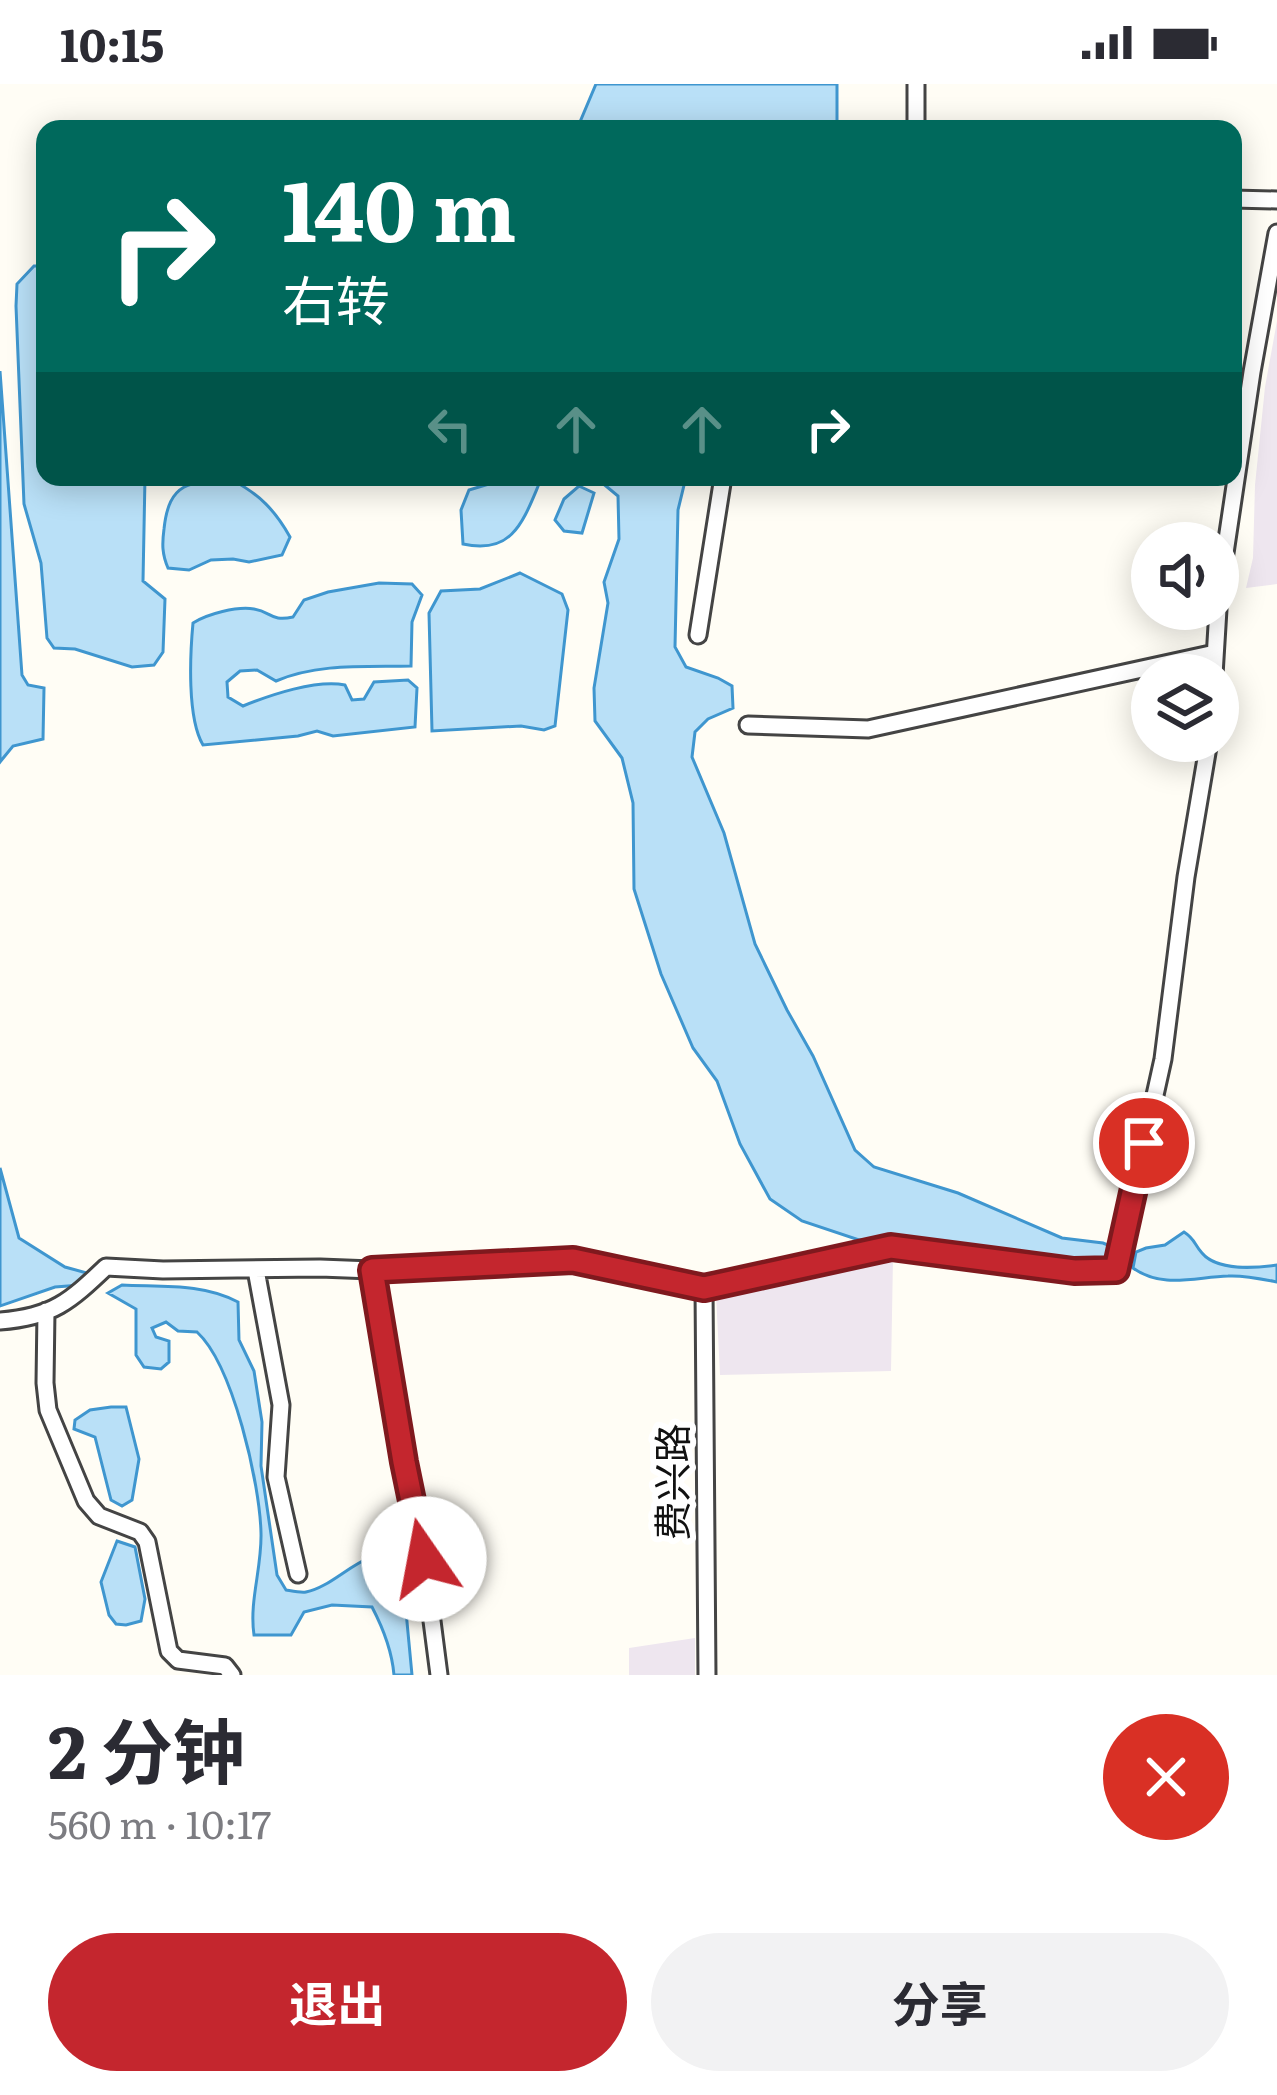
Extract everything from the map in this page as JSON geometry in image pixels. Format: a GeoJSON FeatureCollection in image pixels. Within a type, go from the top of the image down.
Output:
{"type":"FeatureCollection","features":[{"type":"Feature","properties":{"kind":"street"},"geometry":{"type":"LineString","coordinates":[[916,84],[916,120]]}},
{"type":"Feature","properties":{"kind":"street"},"geometry":{"type":"LineString","coordinates":[[1242,199],[1277,200]]}},
{"type":"Feature","properties":{"kind":"street"},"geometry":{"type":"LineString","coordinates":[[1242,439],[1277,233]]}},
{"type":"Feature","properties":{"kind":"street"},"geometry":{"type":"LineString","coordinates":[[698,635],[722,486]]}},
{"type":"Feature","properties":{"kind":"street"},"geometry":{"type":"LineString","coordinates":[[1230,522],[1235,486]]}},
{"type":"Feature","properties":{"kind":"street"},"geometry":{"type":"LineString","coordinates":[[748,725],[868,730],[1215,653],[1216,630]]}},
{"type":"Feature","properties":{"kind":"street"},"geometry":{"type":"LineString","coordinates":[[0,1321],[23,1319],[67,1303],[106,1267],[372,1270],[573,1260],[704,1288],[891,1247],[1074,1271],[1116,1270],[1163,1059],[1205,762]]}},
{"type":"Feature","properties":{"kind":"street"},"geometry":{"type":"LineString","coordinates":[[256,1270],[281,1405],[276,1477],[298,1574]]}},
{"type":"Feature","properties":{"kind":"street"},"geometry":{"type":"LineString","coordinates":[[372,1270],[440,1675]]}},
{"type":"Feature","properties":{"kind":"street","name":"费兴路"},"geometry":{"type":"LineString","coordinates":[[704,1288],[707,1675]]}},
{"type":"Feature","properties":{"kind":"street"},"geometry":{"type":"LineString","coordinates":[[46,1311],[48,1410],[86,1501],[99,1516],[140,1532],[147,1542],[169,1651],[178,1660],[225,1666],[232,1675]]}},
{"type":"Feature","properties":{"kind":"shaded area"},"geometry":{"type":"Polygon","coordinates":[[[1277,321],[1277,584],[1246,588],[1253,558],[1265,387],[1277,321]]]}},
{"type":"Feature","properties":{"kind":"shaded area"},"geometry":{"type":"Polygon","coordinates":[[[893,1258],[891,1371],[720,1375],[716,1294],[893,1258]]]}},
{"type":"Feature","properties":{"kind":"shaded area"},"geometry":{"type":"Polygon","coordinates":[[[695,1638],[695,1675],[629,1675],[629,1648],[695,1638]]]}},
{"type":"Feature","properties":{"kind":"water"},"geometry":{"type":"Polygon","coordinates":[[[596,84],[837,84],[837,120],[581,120],[596,84]]]}},
{"type":"Feature","properties":{"kind":"water"},"geometry":{"type":"Polygon","coordinates":[[[36,266],[36,486],[145,486],[143,581],[165,599],[163,652],[154,665],[132,667],[75,649],[54,648],[47,638],[41,563],[24,504],[17,284],[36,266]]]}},
{"type":"Feature","properties":{"kind":"water"},"geometry":{"type":"Polygon","coordinates":[[[0,371],[22,675],[28,685],[44,688],[43,739],[13,746],[0,762],[0,371]]]}},
{"type":"Feature","properties":{"kind":"water"},"geometry":{"type":"Polygon","coordinates":[[[241,486],[258,497],[290,537],[282,555],[249,562],[211,560],[189,570],[168,568],[163,534],[167,513],[184,487],[241,486]]]}},
{"type":"Feature","properties":{"kind":"water"},"geometry":{"type":"Polygon","coordinates":[[[538,486],[513,532],[493,545],[480,546],[463,544],[461,510],[469,490],[538,486]]]}},
{"type":"Feature","properties":{"kind":"water"},"geometry":{"type":"Polygon","coordinates":[[[579,486],[594,493],[582,533],[564,531],[555,520],[564,499],[579,486]]]}},
{"type":"Feature","properties":{"kind":"water"},"geometry":{"type":"Polygon","coordinates":[[[606,486],[684,486],[678,510],[675,647],[686,667],[732,686],[733,708],[708,719],[695,732],[692,757],[724,833],[755,944],[855,1150],[874,1167],[958,1193],[1062,1238],[1115,1248],[1111,1265],[1054,1262],[899,1239],[859,1240],[802,1221],[770,1199],[740,1144],[717,1081],[693,1048],[661,974],[634,889],[633,803],[622,758],[595,721],[594,688],[608,603],[604,582],[619,539],[618,496],[606,486]]]}},
{"type":"Feature","properties":{"kind":"water"},"geometry":{"type":"Polygon","coordinates":[[[520,573],[562,594],[568,610],[555,726],[432,731],[429,613],[441,591],[480,589],[520,573]]]}},
{"type":"Feature","properties":{"kind":"water"},"geometry":{"type":"Polygon","coordinates":[[[379,583],[412,584],[422,595],[412,622],[411,666],[325,669],[276,681],[257,670],[240,671],[227,682],[228,697],[243,706],[294,689],[334,684],[345,685],[352,700],[364,699],[374,682],[408,680],[417,688],[415,727],[333,736],[317,731],[203,745],[192,703],[193,623],[239,609],[293,617],[304,600],[379,583]]]}},
{"type":"Feature","properties":{"kind":"water"},"geometry":{"type":"Polygon","coordinates":[[[0,1168],[19,1238],[65,1267],[94,1275],[81,1285],[55,1287],[0,1306],[0,1168]]]}},
{"type":"Feature","properties":{"kind":"water"},"geometry":{"type":"Polygon","coordinates":[[[1184,1232],[1217,1263],[1277,1265],[1277,1282],[1234,1276],[1167,1280],[1133,1268],[1136,1252],[1165,1245],[1184,1232]]]}},
{"type":"Feature","properties":{"kind":"water"},"geometry":{"type":"Polygon","coordinates":[[[122,1285],[196,1289],[238,1302],[239,1340],[254,1371],[262,1422],[261,1466],[277,1575],[286,1590],[306,1592],[362,1561],[384,1554],[396,1556],[402,1569],[412,1675],[394,1675],[372,1607],[332,1605],[304,1612],[291,1635],[254,1635],[259,1512],[233,1397],[210,1348],[197,1332],[178,1331],[166,1322],[152,1328],[156,1337],[169,1341],[169,1362],[161,1369],[144,1367],[136,1355],[136,1309],[108,1293],[122,1285]]]}},
{"type":"Feature","properties":{"kind":"water"},"geometry":{"type":"Polygon","coordinates":[[[126,1407],[139,1459],[132,1500],[122,1506],[111,1500],[95,1437],[74,1429],[75,1420],[90,1410],[126,1407]]]}},
{"type":"Feature","properties":{"kind":"water"},"geometry":{"type":"Polygon","coordinates":[[[117,1541],[135,1547],[145,1599],[141,1621],[126,1625],[116,1624],[109,1615],[101,1582],[117,1541]]]}},
{"type":"Feature","properties":{"kind":"route"},"geometry":{"type":"LineString","coordinates":[[424,1559],[372,1270],[573,1260],[704,1288],[891,1247],[1074,1271],[1116,1270],[1144,1143]]}}]}
